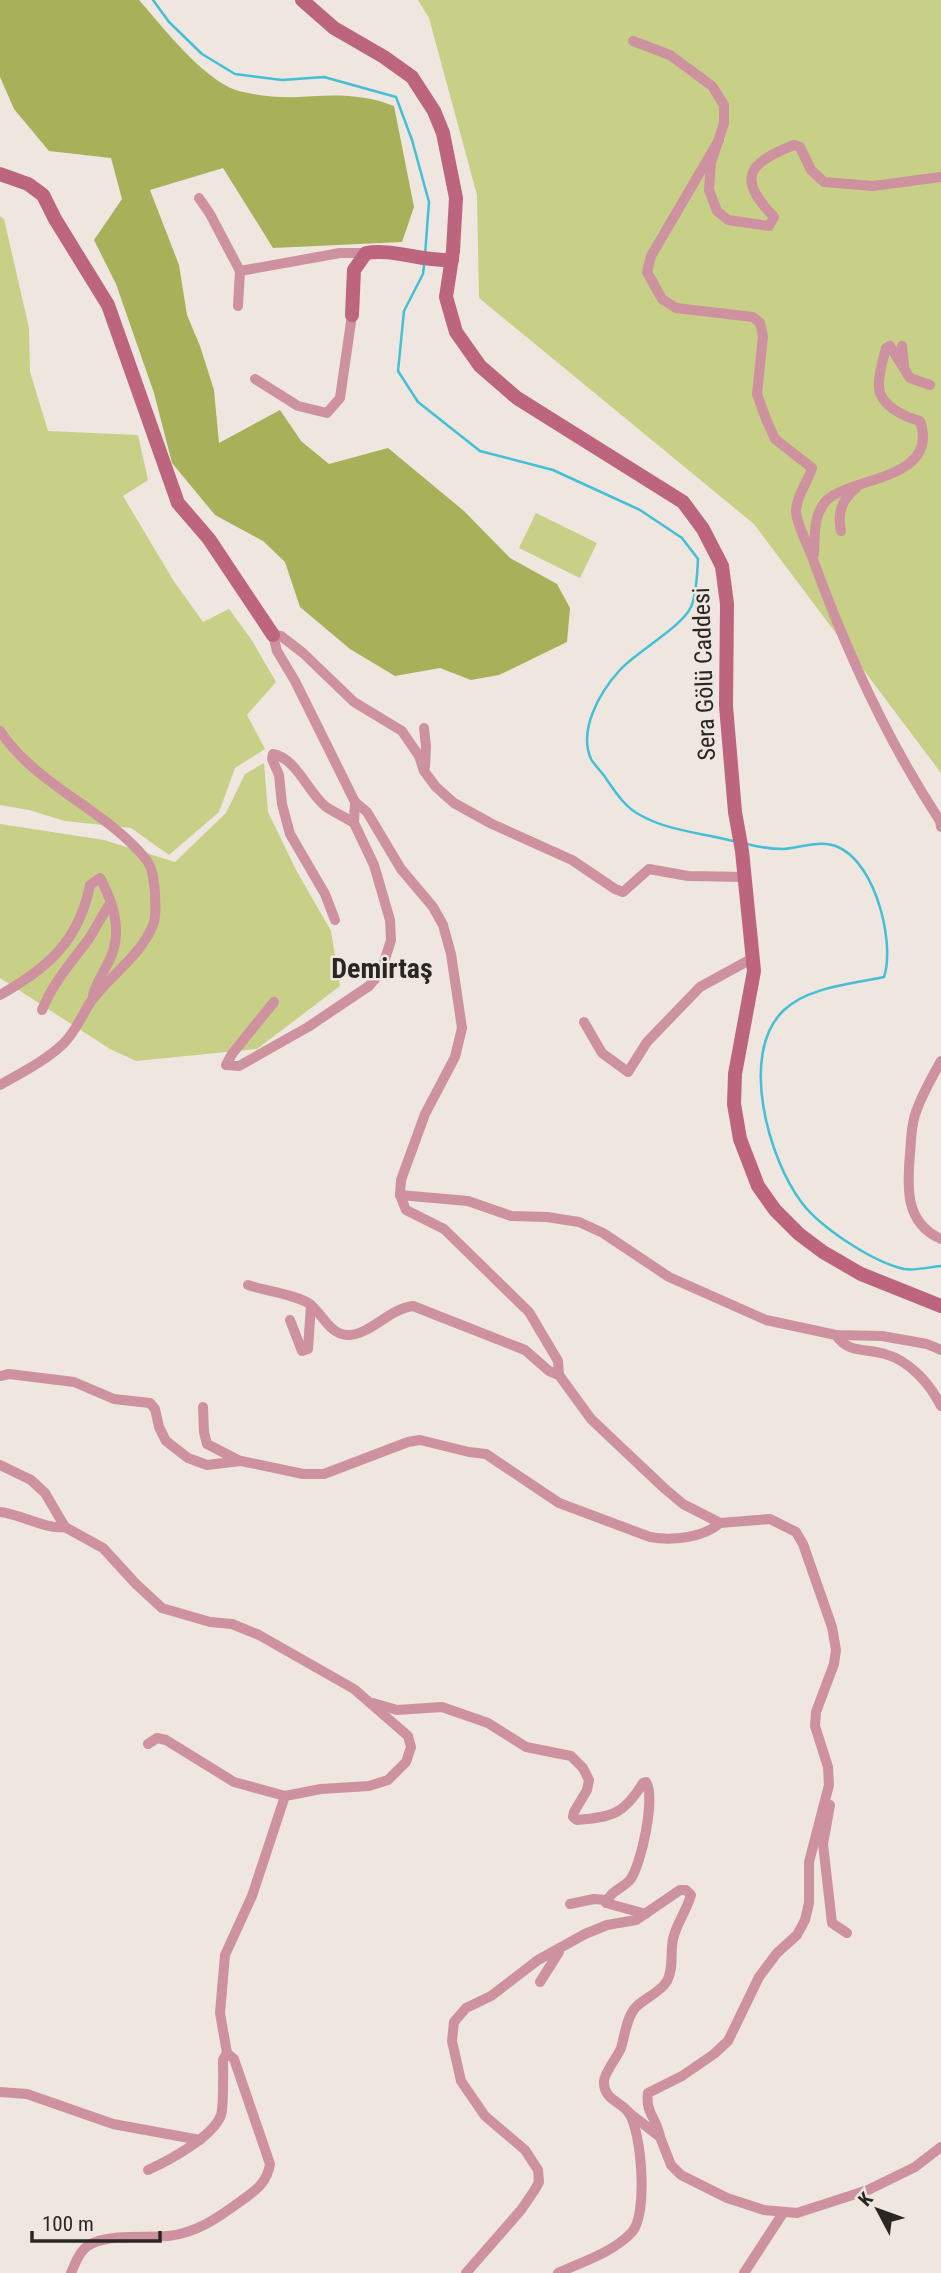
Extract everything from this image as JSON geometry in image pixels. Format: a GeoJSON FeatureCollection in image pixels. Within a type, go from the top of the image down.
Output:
{"type":"FeatureCollection","features":[{"type":"Feature","properties":{"kind":"main road","name":"Sera Gölü Caddesi"},"geometry":{"type":"LineString","coordinates":[[302,0],[334,28],[412,77],[434,111],[443,133],[456,198],[444,261],[446,297],[457,332],[480,366],[517,398],[683,502],[703,529],[722,566],[727,604],[726,706],[734,812],[742,851],[754,971],[735,1074],[734,1104],[740,1139],[758,1186],[775,1210],[823,1252],[861,1274],[941,1306]]}},
{"type":"Feature","properties":{"kind":"main road"},"geometry":{"type":"LineString","coordinates":[[0,174],[28,184],[43,195],[83,267],[108,305],[178,503],[209,539],[273,635]]}},
{"type":"Feature","properties":{"kind":"main road"},"geometry":{"type":"LineString","coordinates":[[352,315],[354,270],[366,253],[384,251],[401,256],[444,261]]}},
{"type":"Feature","properties":{"kind":"street"},"geometry":{"type":"LineString","coordinates":[[632,41],[670,55],[712,86],[724,105],[724,123],[711,163],[709,190],[717,211],[728,220],[769,226],[774,216],[754,191],[750,176],[755,165],[794,145],[800,146],[811,170],[824,181],[873,186],[941,177]]}},
{"type":"Feature","properties":{"kind":"street"},"geometry":{"type":"LineString","coordinates":[[719,140],[651,256],[648,272],[662,299],[676,309],[753,317],[760,323],[763,336],[757,394],[775,439],[812,468],[803,486],[796,513],[839,632],[875,709],[941,827]]}},
{"type":"Feature","properties":{"kind":"street"},"geometry":{"type":"LineString","coordinates":[[198,198],[210,214],[240,271],[238,306]]}},
{"type":"Feature","properties":{"kind":"street"},"geometry":{"type":"LineString","coordinates":[[240,271],[340,253],[366,253]]}},
{"type":"Feature","properties":{"kind":"street"},"geometry":{"type":"LineString","coordinates":[[255,379],[298,406],[327,413],[340,398],[352,315]]}},
{"type":"Feature","properties":{"kind":"street"},"geometry":{"type":"LineString","coordinates":[[814,561],[815,520],[826,501],[844,489],[885,478],[904,467],[917,455],[923,443],[924,431],[920,421],[908,418],[886,404],[878,389],[886,348],[888,346],[910,378],[930,385]]}},
{"type":"Feature","properties":{"kind":"street"},"geometry":{"type":"LineString","coordinates":[[902,346],[904,369]]}},
{"type":"Feature","properties":{"kind":"street"},"geometry":{"type":"LineString","coordinates":[[841,531],[841,508],[846,497],[857,487]]}},
{"type":"Feature","properties":{"kind":"street"},"geometry":{"type":"LineString","coordinates":[[745,877],[688,876],[649,869],[623,892],[572,860],[492,824],[454,803],[436,787],[424,771],[419,756],[402,731],[354,702],[303,653],[281,636],[273,635],[277,651],[296,681],[355,802],[368,812],[401,869],[433,907],[443,925],[450,954],[462,1027],[455,1057],[425,1114],[401,1180],[400,1195],[406,1210],[444,1229],[529,1312],[558,1361],[559,1375],[591,1419],[683,1504],[720,1523],[770,1519],[796,1532],[803,1544],[832,1627],[836,1650],[816,1712],[818,1739],[833,1777],[823,1844],[832,1923],[847,1933]]}},
{"type":"Feature","properties":{"kind":"street"},"geometry":{"type":"LineString","coordinates":[[424,728],[424,771]]}},
{"type":"Feature","properties":{"kind":"street"},"geometry":{"type":"LineString","coordinates":[[0,731],[20,757]]}},
{"type":"Feature","properties":{"kind":"street"},"geometry":{"type":"LineString","coordinates":[[0,741],[143,856],[154,880],[156,912],[153,925],[136,952],[93,999],[64,1043],[0,1085]]}},
{"type":"Feature","properties":{"kind":"street"},"geometry":{"type":"LineString","coordinates":[[335,920],[325,894],[290,834],[282,804],[279,775],[272,754],[279,755],[292,766],[323,805],[354,823]]}},
{"type":"Feature","properties":{"kind":"street"},"geometry":{"type":"LineString","coordinates":[[274,1002],[226,1065],[239,1066],[308,1027],[369,986],[381,972],[391,940],[390,920],[374,865],[354,823],[355,802]]}},
{"type":"Feature","properties":{"kind":"street"},"geometry":{"type":"LineString","coordinates":[[0,995],[26,981],[54,958],[69,940],[86,908],[90,885],[100,878],[116,921],[116,944],[95,987],[93,999]]}},
{"type":"Feature","properties":{"kind":"street"},"geometry":{"type":"LineString","coordinates":[[42,1010],[52,988],[94,932],[98,920],[111,902]]}},
{"type":"Feature","properties":{"kind":"street"},"geometry":{"type":"LineString","coordinates":[[584,1022],[602,1053],[628,1072],[647,1042],[700,987],[753,958]]}},
{"type":"Feature","properties":{"kind":"street"},"geometry":{"type":"LineString","coordinates":[[941,1060],[914,1118],[907,1183],[912,1208],[919,1224],[928,1233],[941,1239]]}},
{"type":"Feature","properties":{"kind":"street"},"geometry":{"type":"LineString","coordinates":[[400,1195],[468,1201],[511,1216],[547,1217],[579,1223],[603,1233],[668,1277],[766,1320],[836,1335],[881,1336],[928,1344],[941,1350]]}},
{"type":"Feature","properties":{"kind":"street"},"geometry":{"type":"LineString","coordinates":[[248,1285],[311,1305],[338,1334],[350,1336],[400,1308],[413,1306],[525,1350],[549,1371],[559,1375]]}},
{"type":"Feature","properties":{"kind":"street"},"geometry":{"type":"LineString","coordinates":[[289,1320],[302,1351],[308,1349],[311,1305]]}},
{"type":"Feature","properties":{"kind":"street"},"geometry":{"type":"LineString","coordinates":[[836,1335],[841,1343],[854,1349],[885,1354],[902,1362],[934,1391],[941,1406]]}},
{"type":"Feature","properties":{"kind":"street"},"geometry":{"type":"LineString","coordinates":[[0,1376],[9,1374],[74,1382],[114,1399],[150,1403],[155,1409],[166,1441],[176,1451],[207,1465],[241,1461]]}},
{"type":"Feature","properties":{"kind":"street"},"geometry":{"type":"LineString","coordinates":[[203,1407],[204,1432],[208,1444],[241,1461],[303,1474],[324,1474],[408,1442],[420,1440],[486,1454],[559,1503],[650,1537],[665,1540],[710,1531],[720,1523]]}},
{"type":"Feature","properties":{"kind":"street"},"geometry":{"type":"LineString","coordinates":[[0,1465],[31,1480],[45,1493],[65,1527],[103,1548],[162,1608],[210,1622],[232,1624],[259,1636],[354,1689],[408,1736],[411,1747],[406,1762],[388,1780],[369,1786],[321,1789],[285,1796],[234,1782],[166,1740],[156,1738],[148,1744]]}},
{"type":"Feature","properties":{"kind":"street"},"geometry":{"type":"LineString","coordinates":[[0,1512],[16,1514],[56,1528],[65,1527]]}},
{"type":"Feature","properties":{"kind":"street"},"geometry":{"type":"LineString","coordinates":[[369,1702],[397,1710],[442,1707],[488,1723],[526,1747],[570,1756],[583,1768],[589,1780],[587,1790],[574,1812],[573,1817],[577,1820],[621,1811],[630,1804],[646,1782],[649,1787],[649,1807],[639,1865],[630,1880],[607,1900]]}},
{"type":"Feature","properties":{"kind":"street"},"geometry":{"type":"LineString","coordinates":[[828,1768],[829,1785],[809,1862],[808,1903],[802,1929],[759,1977],[728,2040],[714,2054],[682,2076],[648,2093],[646,2104],[659,2128],[671,2165],[681,2175],[727,2198],[783,2213],[797,2213],[868,2190],[915,2167],[941,2147]]}},
{"type":"Feature","properties":{"kind":"street"},"geometry":{"type":"LineString","coordinates":[[71,2273],[80,2253],[91,2244],[111,2239],[172,2236],[198,2228],[216,2219],[261,2186],[268,2176],[270,2164],[233,2059],[227,2053],[220,2014],[225,1955],[252,1896],[285,1796]]}},
{"type":"Feature","properties":{"kind":"street"},"geometry":{"type":"LineString","coordinates":[[466,2273],[521,2210],[539,2182],[538,2170],[525,2150],[485,2116],[461,2081],[452,2041],[454,2022],[466,2008],[491,1996],[538,1960],[607,1925],[636,1920],[680,1890],[685,1890],[691,1895],[673,1937],[668,1978],[664,1986],[644,2000],[631,2014],[620,2049],[604,2081],[608,2097],[660,2137]]}},
{"type":"Feature","properties":{"kind":"street"},"geometry":{"type":"LineString","coordinates":[[570,1903],[607,1900]]}},
{"type":"Feature","properties":{"kind":"street"},"geometry":{"type":"LineString","coordinates":[[607,1900],[609,1905],[646,1914]]}},
{"type":"Feature","properties":{"kind":"street"},"geometry":{"type":"LineString","coordinates":[[540,1982],[564,1946]]}},
{"type":"Feature","properties":{"kind":"street"},"geometry":{"type":"LineString","coordinates":[[148,2170],[168,2161],[200,2140],[221,2115],[223,2060],[227,2053]]}},
{"type":"Feature","properties":{"kind":"street"},"geometry":{"type":"LineString","coordinates":[[0,2092],[27,2094],[113,2124],[200,2140]]}},
{"type":"Feature","properties":{"kind":"street"},"geometry":{"type":"LineString","coordinates":[[558,2273],[604,2251],[634,2230],[638,2221],[642,2165],[638,2136],[628,2112]]}},
{"type":"Feature","properties":{"kind":"street"},"geometry":{"type":"LineString","coordinates":[[744,2273],[783,2213]]}},
{"type":"Feature","properties":{"kind":"green space"},"geometry":{"type":"Polygon","coordinates":[[[0,0],[139,0],[187,54],[229,87],[270,96],[358,97],[394,106],[414,207],[402,242],[273,248],[223,168],[150,190],[179,265],[187,315],[214,390],[219,443],[280,410],[301,441],[329,464],[388,448],[464,511],[510,558],[557,584],[570,608],[567,642],[499,675],[471,680],[440,668],[395,676],[350,649],[300,607],[285,562],[263,541],[215,515],[172,463],[154,393],[116,284],[94,240],[122,199],[111,158],[49,151],[14,109],[0,77],[0,0]]]}},
{"type":"Feature","properties":{"kind":"green space"},"geometry":{"type":"Polygon","coordinates":[[[418,0],[941,0],[941,773],[754,524],[479,298],[477,195],[429,18],[418,0]]]}},
{"type":"Feature","properties":{"kind":"green space"},"geometry":{"type":"Polygon","coordinates":[[[0,216],[4,219],[29,328],[30,372],[48,431],[138,435],[148,480],[123,496],[173,580],[203,622],[229,609],[251,639],[276,682],[247,715],[265,749],[235,768],[219,812],[169,855],[131,828],[65,821],[0,805],[0,216]]]}},
{"type":"Feature","properties":{"kind":"green space"},"geometry":{"type":"Polygon","coordinates":[[[536,513],[597,543],[580,578],[519,548],[536,513]]]}},
{"type":"Feature","properties":{"kind":"green space"},"geometry":{"type":"Polygon","coordinates":[[[264,763],[268,812],[296,870],[331,931],[340,986],[257,1049],[136,1061],[110,1049],[0,978],[0,824],[104,840],[175,862],[226,813],[245,774],[264,763]]]}},
{"type":"Feature","properties":{"kind":"waterway"},"geometry":{"type":"LineString","coordinates":[[153,0],[169,22],[202,54],[235,74],[282,80],[324,77],[396,97],[412,140],[429,202],[425,255]]}},
{"type":"Feature","properties":{"kind":"waterway"},"geometry":{"type":"LineString","coordinates":[[424,265],[423,274],[404,311],[398,371],[418,402],[480,451],[553,470],[640,510],[682,538],[698,559],[696,590],[691,607],[678,623],[626,664],[612,680],[593,712],[587,736],[588,748],[593,762],[622,800],[635,812],[674,828],[733,841]]}},
{"type":"Feature","properties":{"kind":"waterway"},"geometry":{"type":"LineString","coordinates":[[747,844],[784,849],[827,844],[843,850],[857,862],[868,879],[877,899],[887,942],[884,977],[805,996],[784,1010],[770,1029],[763,1052],[761,1079],[763,1106],[779,1161],[802,1203],[848,1243],[904,1269],[941,1266]]}},
{"type":"Feature","properties":{"kind":"district","name":"Demirtaş"},"geometry":{"type":"Point","coordinates":[382,968]}}]}
